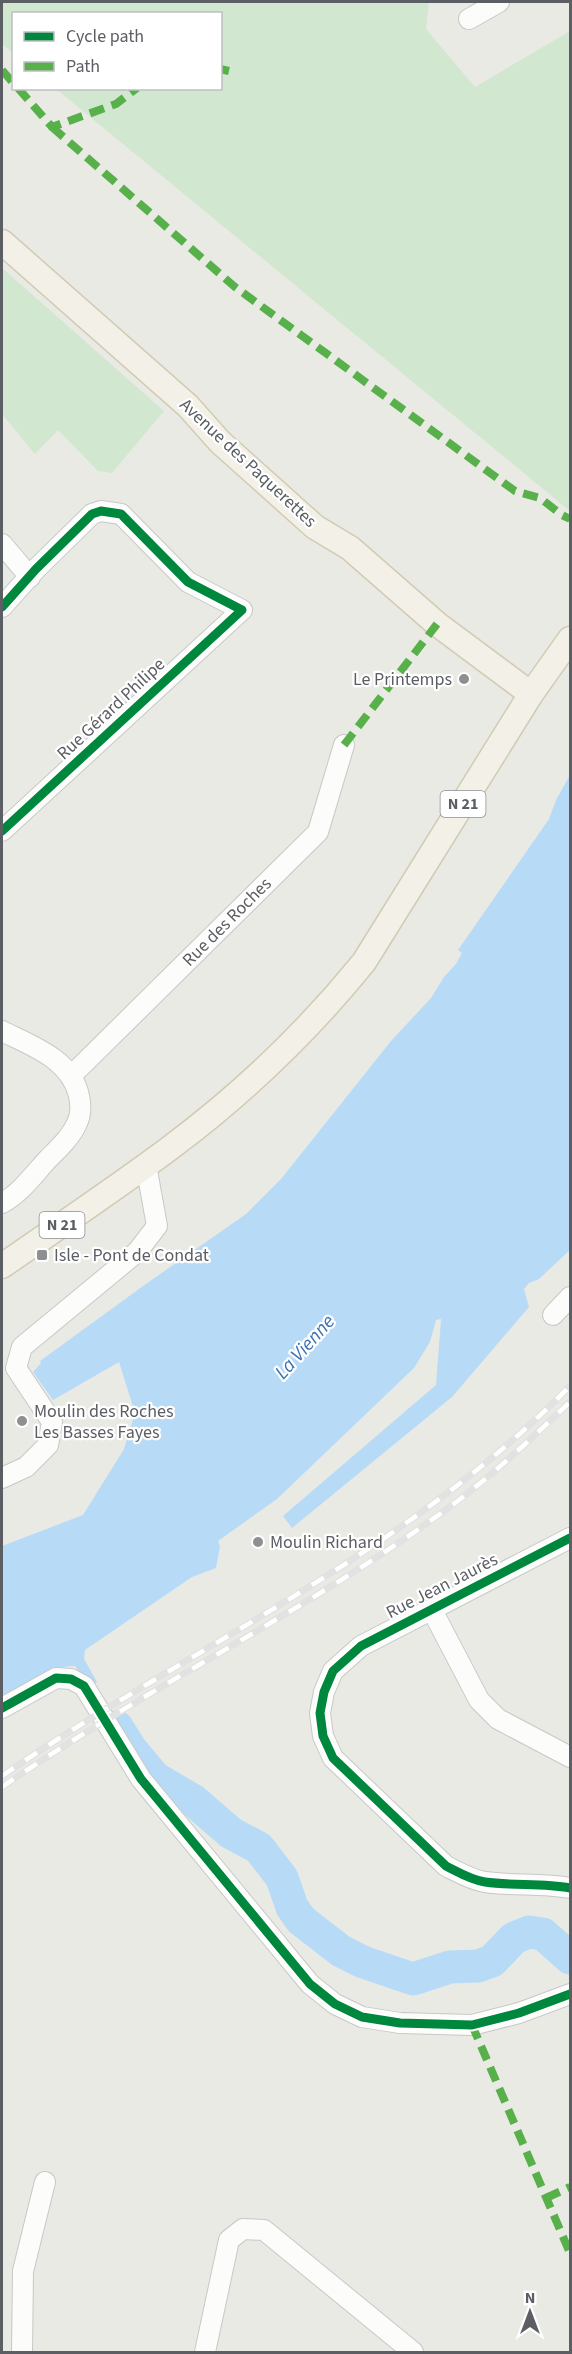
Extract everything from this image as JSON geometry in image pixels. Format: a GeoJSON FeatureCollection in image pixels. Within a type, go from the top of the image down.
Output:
{"type":"FeatureCollection","features":[{"type":"Feature","properties":{"kind":"main road","name":"Avenue des Paquerettes"},"geometry":{"type":"LineString","coordinates":[[2,242],[188,406],[220,442],[315,527],[350,548],[437,624],[531,694]]}},
{"type":"Feature","properties":{"kind":"main road","name":"N 21"},"geometry":{"type":"LineString","coordinates":[[2,1266],[172,1147],[265,1069],[339,993],[377,942],[531,694],[570,639]]}},
{"type":"Feature","properties":{"kind":"street"},"geometry":{"type":"LineString","coordinates":[[469,20],[499,2]]}},
{"type":"Feature","properties":{"kind":"street","name":"Rue Gérard Philipe"},"geometry":{"type":"LineString","coordinates":[[2,831],[242,610],[188,582],[121,514],[102,511],[92,514],[30,577]]}},
{"type":"Feature","properties":{"kind":"street"},"geometry":{"type":"LineString","coordinates":[[2,544],[30,577],[2,607]]}},
{"type":"Feature","properties":{"kind":"street","name":"Rue des Roches"},"geometry":{"type":"LineString","coordinates":[[72,1075],[318,832],[344,745]]}},
{"type":"Feature","properties":{"kind":"street"},"geometry":{"type":"LineString","coordinates":[[2,1031],[38,1048],[72,1075],[81,1104],[79,1120],[72,1134],[19,1190],[2,1203]]}},
{"type":"Feature","properties":{"kind":"street"},"geometry":{"type":"LineString","coordinates":[[2,1478],[26,1467],[48,1444],[52,1422],[16,1368],[22,1347],[137,1252],[157,1226],[146,1165]]}},
{"type":"Feature","properties":{"kind":"street"},"geometry":{"type":"LineString","coordinates":[[554,1315],[570,1297]]}},
{"type":"Feature","properties":{"kind":"street","name":"Rue Jean Jaurès"},"geometry":{"type":"LineString","coordinates":[[570,1538],[361,1646],[333,1671],[324,1692],[320,1713],[323,1736],[333,1758],[446,1866],[464,1876],[484,1882],[551,1884],[570,1888]]}},
{"type":"Feature","properties":{"kind":"street"},"geometry":{"type":"LineString","coordinates":[[432,1610],[479,1700],[498,1719],[570,1757]]}},
{"type":"Feature","properties":{"kind":"street"},"geometry":{"type":"LineString","coordinates":[[2,1708],[56,1678],[71,1679],[84,1686],[141,1779],[310,1984],[335,2004],[362,2017],[400,2023],[472,2025],[519,2013],[570,1994]]}},
{"type":"Feature","properties":{"kind":"street"},"geometry":{"type":"LineString","coordinates":[[22,2352],[23,2271],[45,2181]]}},
{"type":"Feature","properties":{"kind":"street"},"geometry":{"type":"LineString","coordinates":[[205,2352],[229,2240],[243,2229],[264,2230],[413,2352]]}},
{"type":"Feature","properties":{"kind":"green space"},"geometry":{"type":"Polygon","coordinates":[[[2,2],[429,2],[426,29],[475,87],[570,31],[570,511],[57,90],[222,90],[222,12],[12,12],[12,52],[2,44],[2,2]]]}},
{"type":"Feature","properties":{"kind":"green space"},"geometry":{"type":"Polygon","coordinates":[[[2,268],[164,411],[112,473],[98,471],[58,430],[35,454],[2,414],[2,268]]]}},
{"type":"Feature","properties":{"kind":"water","name":"La Vienne"},"geometry":{"type":"Polygon","coordinates":[[[570,775],[570,1250],[539,1279],[529,1283],[524,1289],[529,1307],[452,1397],[292,1528],[283,1516],[436,1385],[441,1319],[436,1320],[430,1342],[414,1368],[277,1499],[218,1541],[220,1546],[216,1568],[192,1577],[85,1650],[84,1659],[97,1682],[90,1687],[75,1666],[66,1667],[48,1672],[2,1694],[2,1546],[83,1515],[124,1449],[135,1413],[119,1362],[53,1400],[33,1372],[41,1363],[40,1361],[246,1214],[281,1179],[391,1041],[431,998],[444,977],[456,964],[462,953],[458,950],[549,819],[556,800],[570,775]]]}},
{"type":"Feature","properties":{"kind":"waterway"},"geometry":{"type":"LineString","coordinates":[[117,1727],[130,1748],[155,1778],[194,1801],[231,1833],[259,1848],[282,1878],[292,1907],[301,1920],[341,1951],[363,1962],[413,1979],[450,1967],[478,1966],[492,1961],[514,1938],[529,1932],[543,1934],[570,1958]]}},
{"type":"Feature","properties":{"kind":"railway"},"geometry":{"type":"LineString","coordinates":[[2,1776],[74,1729],[369,1549],[439,1499],[507,1445],[570,1386]]}},
{"type":"Feature","properties":{"kind":"railway"},"geometry":{"type":"LineString","coordinates":[[2,1787],[113,1716],[284,1615],[397,1544],[482,1482],[570,1402]]}},
{"type":"Feature","properties":{"kind":"marked path"},"geometry":{"type":"LineString","coordinates":[[222,69],[229,71]]}},
{"type":"Feature","properties":{"kind":"marked path"},"geometry":{"type":"LineString","coordinates":[[2,70],[12,82]]}},
{"type":"Feature","properties":{"kind":"marked path"},"geometry":{"type":"LineString","coordinates":[[20,90],[52,127],[116,104],[134,90]]}},
{"type":"Feature","properties":{"kind":"marked path"},"geometry":{"type":"LineString","coordinates":[[52,127],[235,287],[515,491],[540,498],[570,519]]}},
{"type":"Feature","properties":{"kind":"marked path"},"geometry":{"type":"LineString","coordinates":[[344,745],[437,624]]}},
{"type":"Feature","properties":{"kind":"marked path"},"geometry":{"type":"LineString","coordinates":[[472,2025],[570,2253]]}},
{"type":"Feature","properties":{"kind":"marked path"},"geometry":{"type":"LineString","coordinates":[[546,2198],[570,2187]]}},
{"type":"Feature","properties":{"kind":"cycle path"},"geometry":{"type":"LineString","coordinates":[[2,607],[36,569],[92,514],[101,511],[121,514],[188,582],[242,610],[2,831]]}},
{"type":"Feature","properties":{"kind":"cycle path"},"geometry":{"type":"LineString","coordinates":[[570,1538],[361,1646],[333,1671],[324,1692],[320,1713],[323,1736],[333,1758],[446,1866],[470,1878],[485,1882],[570,1888]]}},
{"type":"Feature","properties":{"kind":"cycle path"},"geometry":{"type":"LineString","coordinates":[[2,1708],[56,1678],[71,1679],[84,1686],[141,1779],[310,1984],[335,2004],[362,2017],[400,2023],[472,2025],[519,2013],[570,1994]]}},
{"type":"Feature","properties":{"kind":"place","name":"Le Printemps"},"geometry":{"type":"Point","coordinates":[464,679]}},
{"type":"Feature","properties":{"kind":"place","name":"Isle - Pont de Condat"},"geometry":{"type":"Point","coordinates":[42,1255]}},
{"type":"Feature","properties":{"kind":"place","name":"Moulin des Roches Les Basses Fayes"},"geometry":{"type":"Point","coordinates":[22,1421]}},
{"type":"Feature","properties":{"kind":"place","name":"Moulin Richard"},"geometry":{"type":"Point","coordinates":[258,1542]}}]}
